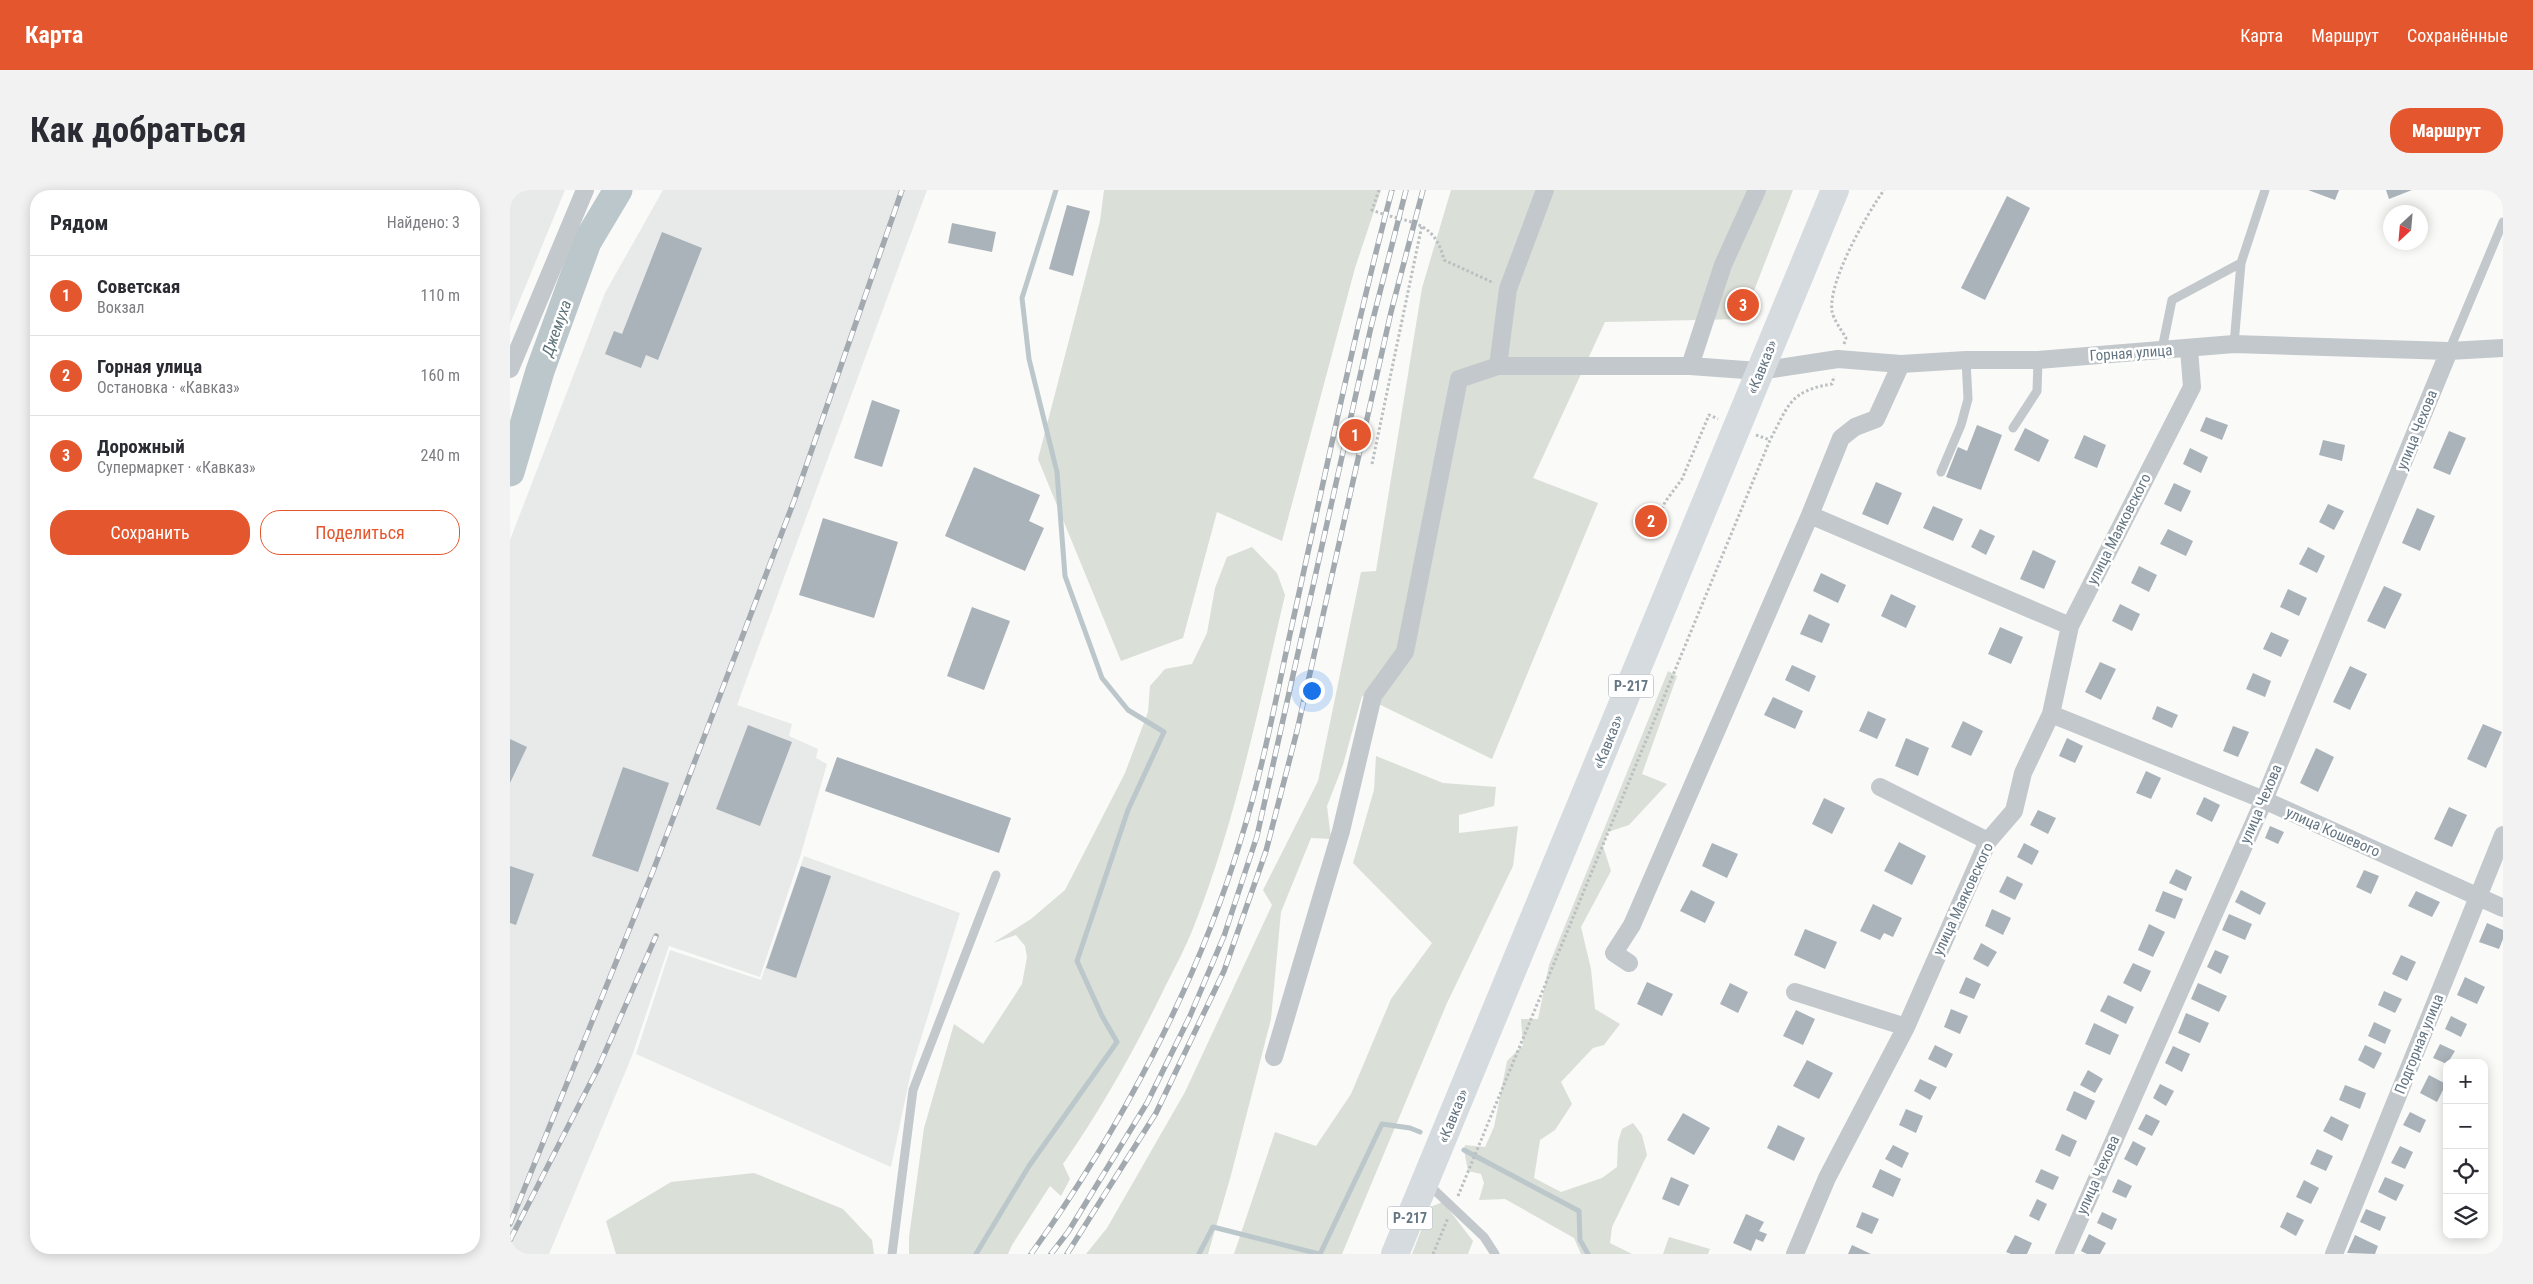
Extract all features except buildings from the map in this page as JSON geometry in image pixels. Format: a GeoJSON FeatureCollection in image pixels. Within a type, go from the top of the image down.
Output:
{"type":"FeatureCollection","features":[{"type":"Feature","properties":{"kind":"highway","name":"«Кавказ»"},"geometry":{"type":"LineString","coordinates":[[1426,1182],[1835,190]]}},
{"type":"Feature","properties":{"kind":"highway","name":"Р-217"},"geometry":{"type":"LineString","coordinates":[[1395,1254],[1426,1182]]}},
{"type":"Feature","properties":{"kind":"street"},"geometry":{"type":"LineString","coordinates":[[510,369],[585,190]]}},
{"type":"Feature","properties":{"kind":"street"},"geometry":{"type":"LineString","coordinates":[[1498,366],[1508,289],[1545,190]]}},
{"type":"Feature","properties":{"kind":"street"},"geometry":{"type":"LineString","coordinates":[[1690,366],[1723,265],[1757,190]]}},
{"type":"Feature","properties":{"kind":"street","name":"Горная улица"},"geometry":{"type":"LineString","coordinates":[[1274,1057],[1341,831],[1373,696],[1405,652],[1459,379],[1498,366],[1690,366],[1760,371],[1838,359],[1901,364],[1966,360],[2038,360],[2234,344],[2449,351],[2503,348]]}},
{"type":"Feature","properties":{"kind":"street","name":"улица Маяковского"},"geometry":{"type":"LineString","coordinates":[[1795,1254],[1828,1178],[1906,1027],[1988,840],[2014,810],[2024,773],[2051,714],[2070,626],[2192,387],[2189,348]]}},
{"type":"Feature","properties":{"kind":"street","name":"улица Чехова"},"geometry":{"type":"LineString","coordinates":[[2064,1254],[2264,800],[2449,351]]}},
{"type":"Feature","properties":{"kind":"street"},"geometry":{"type":"LineString","coordinates":[[1629,963],[1614,953],[1632,925],[1810,515],[1841,438],[1855,428],[1876,419],[1901,364]]}},
{"type":"Feature","properties":{"kind":"street"},"geometry":{"type":"LineString","coordinates":[[1810,515],[2070,626]]}},
{"type":"Feature","properties":{"kind":"street","name":"улица Кошевого"},"geometry":{"type":"LineString","coordinates":[[2051,714],[2264,800],[2503,908]]}},
{"type":"Feature","properties":{"kind":"street"},"geometry":{"type":"LineString","coordinates":[[1880,787],[1988,840]]}},
{"type":"Feature","properties":{"kind":"street","name":"Подгорная улица"},"geometry":{"type":"LineString","coordinates":[[2334,1254],[2503,835]]}},
{"type":"Feature","properties":{"kind":"street"},"geometry":{"type":"LineString","coordinates":[[1796,992],[1906,1027]]}},
{"type":"Feature","properties":{"kind":"lane"},"geometry":{"type":"LineString","coordinates":[[2234,344],[2242,263],[2265,190]]}},
{"type":"Feature","properties":{"kind":"lane"},"geometry":{"type":"LineString","coordinates":[[2449,351],[2503,222]]}},
{"type":"Feature","properties":{"kind":"lane"},"geometry":{"type":"LineString","coordinates":[[2162,349],[2172,300],[2242,263]]}},
{"type":"Feature","properties":{"kind":"lane"},"geometry":{"type":"LineString","coordinates":[[1941,472],[1961,425],[1968,399],[1966,360]]}},
{"type":"Feature","properties":{"kind":"lane"},"geometry":{"type":"LineString","coordinates":[[2013,428],[2037,391],[2038,360]]}},
{"type":"Feature","properties":{"kind":"lane"},"geometry":{"type":"LineString","coordinates":[[892,1254],[913,1090],[996,875]]}},
{"type":"Feature","properties":{"kind":"lane"},"geometry":{"type":"LineString","coordinates":[[1426,1182],[1454,1206],[1484,1237],[1495,1254]]}},
{"type":"Feature","properties":{"kind":"path"},"geometry":{"type":"LineString","coordinates":[[1379,190],[1372,210],[1422,225],[1440,243],[1444,260],[1508,289]]}},
{"type":"Feature","properties":{"kind":"path"},"geometry":{"type":"LineString","coordinates":[[1433,1254],[1770,440],[1793,397],[1814,387],[1832,384],[1838,359],[1846,338],[1832,311],[1835,284],[1866,216],[1884,190]]}},
{"type":"Feature","properties":{"kind":"path"},"geometry":{"type":"LineString","coordinates":[[1372,464],[1422,225]]}},
{"type":"Feature","properties":{"kind":"shaded area"},"geometry":{"type":"Polygon","coordinates":[[[510,190],[565,190],[510,324],[510,190]]]}},
{"type":"Feature","properties":{"kind":"shaded area"},"geometry":{"type":"Polygon","coordinates":[[[663,190],[927,190],[737,705],[792,724],[789,736],[818,749],[816,758],[827,764],[800,857],[760,977],[669,946],[632,1056],[549,1254],[510,1254],[510,540],[605,293],[663,190]]]}},
{"type":"Feature","properties":{"kind":"shaded area"},"geometry":{"type":"Polygon","coordinates":[[[1104,190],[1381,190],[1355,268],[1282,541],[1217,512],[1183,638],[1121,661],[1038,459],[1100,221],[1104,190]]]}},
{"type":"Feature","properties":{"kind":"shaded area"},"geometry":{"type":"Polygon","coordinates":[[[1451,190],[1793,190],[1743,319],[1605,322],[1533,478],[1598,503],[1492,759],[1362,696],[1343,765],[1327,806],[1331,839],[1311,838],[1281,912],[1271,1019],[1231,1175],[1208,1254],[1086,1254],[1107,1228],[1185,1092],[1272,905],[1263,890],[1318,781],[1361,572],[1376,571],[1422,288],[1451,190]]]}},
{"type":"Feature","properties":{"kind":"shaded area"},"geometry":{"type":"Polygon","coordinates":[[[1252,547],[1277,573],[1285,595],[1246,762],[1234,804],[1209,886],[1180,957],[1117,1078],[1063,1164],[1070,1179],[1061,1196],[1050,1186],[1008,1254],[909,1254],[909,1237],[924,1128],[954,1024],[983,1044],[1022,984],[1027,957],[1025,946],[1016,935],[993,943],[1031,919],[1065,890],[1125,773],[1148,712],[1150,686],[1165,669],[1192,664],[1207,633],[1215,588],[1227,557],[1252,547]]]}},
{"type":"Feature","properties":{"kind":"shaded area"},"geometry":{"type":"Polygon","coordinates":[[[1668,671],[1677,676],[1642,774],[1667,784],[1629,825],[1608,832],[1603,846],[1611,871],[1581,927],[1591,969],[1595,1009],[1620,1024],[1604,1045],[1593,1048],[1561,1082],[1572,1104],[1555,1130],[1540,1140],[1534,1178],[1561,1192],[1602,1178],[1617,1167],[1618,1142],[1622,1129],[1633,1123],[1642,1135],[1647,1155],[1612,1227],[1610,1243],[1632,1254],[1581,1254],[1574,1238],[1505,1199],[1479,1200],[1484,1183],[1481,1174],[1468,1171],[1464,1150],[1465,1145],[1485,1147],[1494,1127],[1507,1061],[1523,1045],[1521,1019],[1538,1019],[1549,965],[1668,671]]]}},
{"type":"Feature","properties":{"kind":"shaded area"},"geometry":{"type":"Polygon","coordinates":[[[1376,756],[1443,783],[1496,787],[1494,806],[1459,815],[1459,833],[1518,826],[1513,866],[1447,1003],[1342,1254],[1234,1254],[1275,1132],[1316,1146],[1351,1094],[1391,999],[1432,943],[1353,863],[1374,790],[1376,756]]]}},
{"type":"Feature","properties":{"kind":"shaded area"},"geometry":{"type":"Polygon","coordinates":[[[804,856],[960,913],[912,1067],[891,1167],[636,1054],[670,950],[761,980],[804,856]]]}},
{"type":"Feature","properties":{"kind":"shaded area"},"geometry":{"type":"Polygon","coordinates":[[[754,1173],[843,1209],[872,1240],[874,1254],[616,1254],[606,1221],[671,1182],[754,1173]]]}},
{"type":"Feature","properties":{"kind":"shaded area"},"geometry":{"type":"Polygon","coordinates":[[[1443,1202],[1473,1241],[1468,1254],[1412,1254],[1430,1207],[1443,1202]]]}},
{"type":"Feature","properties":{"kind":"shaded area"},"geometry":{"type":"Polygon","coordinates":[[[1669,1237],[1710,1249],[1708,1254],[1663,1254],[1669,1237]]]}},
{"type":"Feature","properties":{"kind":"waterway","name":"Джемуха"},"geometry":{"type":"LineString","coordinates":[[510,472],[540,371],[587,242],[618,190]]}},
{"type":"Feature","properties":{"kind":"waterway"},"geometry":{"type":"LineString","coordinates":[[976,1254],[1029,1166],[1117,1042],[1102,1016],[1077,961],[1128,810],[1164,732],[1128,710],[1102,678],[1065,576],[1057,472],[1029,359],[1022,298],[1056,190]]}},
{"type":"Feature","properties":{"kind":"waterway"},"geometry":{"type":"LineString","coordinates":[[1320,1254],[1382,1124],[1410,1128],[1420,1132]]}},
{"type":"Feature","properties":{"kind":"waterway"},"geometry":{"type":"LineString","coordinates":[[1464,1150],[1579,1211],[1580,1240],[1588,1254]]}},
{"type":"Feature","properties":{"kind":"waterway"},"geometry":{"type":"LineString","coordinates":[[1199,1254],[1213,1227],[1319,1254]]}},
{"type":"Feature","properties":{"kind":"railway"},"geometry":{"type":"LineString","coordinates":[[510,1224],[653,871],[794,501],[902,190]]}},
{"type":"Feature","properties":{"kind":"railway"},"geometry":{"type":"LineString","coordinates":[[1031,1254],[1095,1158],[1153,1055],[1179,1001],[1223,893],[1249,814],[1262,763],[1351,356],[1392,190]]}},
{"type":"Feature","properties":{"kind":"railway"},"geometry":{"type":"LineString","coordinates":[[1051,1254],[1068,1232],[1147,1103],[1190,1016],[1224,936],[1257,836],[1371,327],[1406,190]]}},
{"type":"Feature","properties":{"kind":"railway"},"geometry":{"type":"LineString","coordinates":[[1067,1254],[1156,1113],[1224,971],[1266,851],[1297,731],[1391,312],[1423,190]]}},
{"type":"Feature","properties":{"kind":"railway"},"geometry":{"type":"LineString","coordinates":[[510,1240],[599,1066],[656,936]]}},
{"type":"Feature","properties":{"kind":"place","name":"Дорожный"},"geometry":{"type":"Point","coordinates":[1743,305]}},
{"type":"Feature","properties":{"kind":"place","name":"Советская"},"geometry":{"type":"Point","coordinates":[1355,435]}},
{"type":"Feature","properties":{"kind":"place","name":"Горная улица"},"geometry":{"type":"Point","coordinates":[1651,521]}}]}
